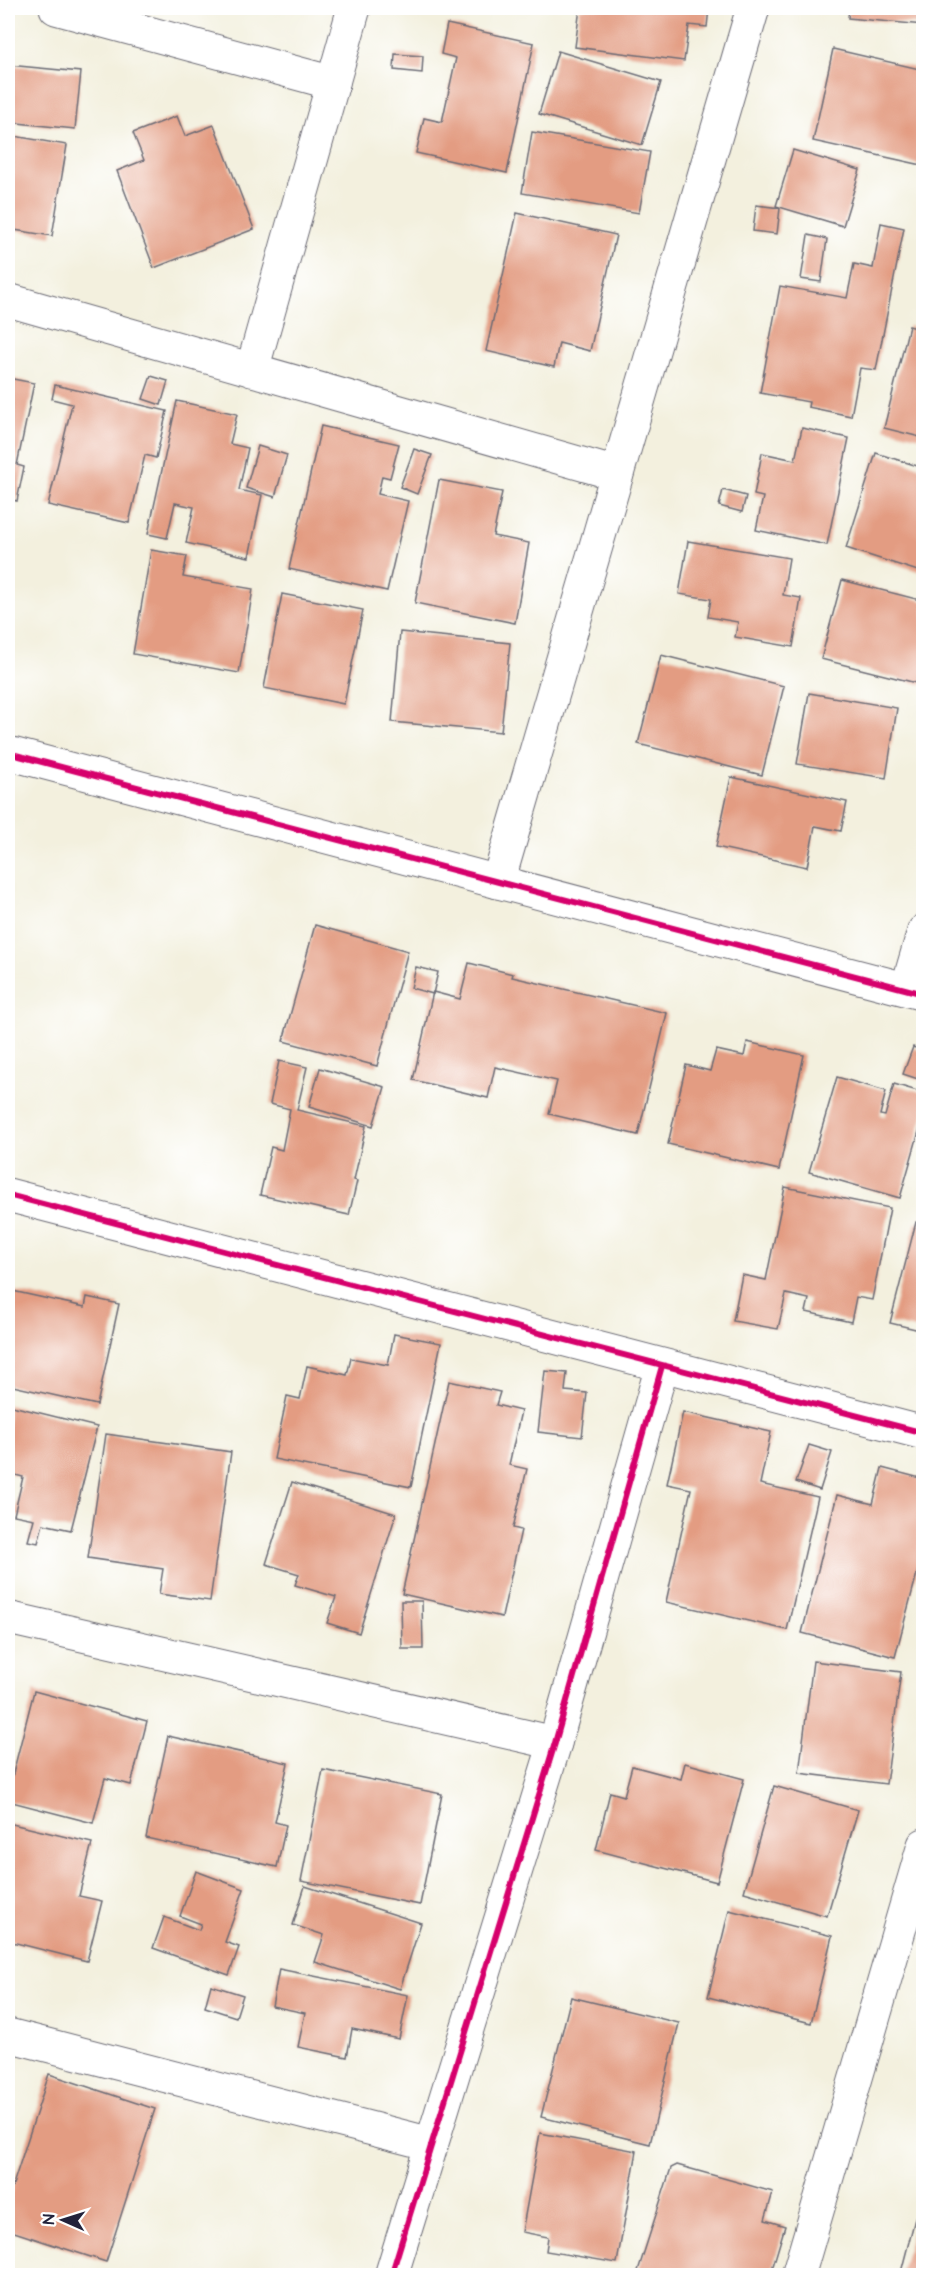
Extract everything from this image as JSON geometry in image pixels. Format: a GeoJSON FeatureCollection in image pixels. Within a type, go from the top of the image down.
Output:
{"type":"FeatureCollection","features":[{"type":"Feature","properties":{"kind":"street"},"geometry":{"type":"LineString","coordinates":[[56,8],[333,83]]}},
{"type":"Feature","properties":{"kind":"street"},"geometry":{"type":"LineString","coordinates":[[252,370],[354,8]]}},
{"type":"Feature","properties":{"kind":"street"},"geometry":{"type":"LineString","coordinates":[[498,882],[753,8]]}},
{"type":"Feature","properties":{"kind":"street"},"geometry":{"type":"LineString","coordinates":[[8,300],[617,474]]}},
{"type":"Feature","properties":{"kind":"street"},"geometry":{"type":"LineString","coordinates":[[8,753],[915,992],[924,931]]}},
{"type":"Feature","properties":{"kind":"street"},"geometry":{"type":"LineString","coordinates":[[8,1196],[924,1433]]}},
{"type":"Feature","properties":{"kind":"street"},"geometry":{"type":"LineString","coordinates":[[391,2276],[555,1743],[662,1366]]}},
{"type":"Feature","properties":{"kind":"street"},"geometry":{"type":"LineString","coordinates":[[8,1618],[555,1743]]}},
{"type":"Feature","properties":{"kind":"street"},"geometry":{"type":"LineString","coordinates":[[798,2276],[924,1845]]}},
{"type":"Feature","properties":{"kind":"street"},"geometry":{"type":"LineString","coordinates":[[8,2035],[431,2144]]}},
{"type":"Feature","properties":{"kind":"building"},"geometry":{"type":"Polygon","coordinates":[[[580,8],[709,8],[707,27],[689,25],[684,61],[575,47],[580,8]]]}},
{"type":"Feature","properties":{"kind":"building"},"geometry":{"type":"Polygon","coordinates":[[[849,8],[924,8],[924,25],[848,18],[849,8]]]}},
{"type":"Feature","properties":{"kind":"building"},"geometry":{"type":"Polygon","coordinates":[[[447,24],[534,43],[507,173],[416,153],[424,118],[442,122],[456,58],[441,54],[447,24]]]}},
{"type":"Feature","properties":{"kind":"building"},"geometry":{"type":"Polygon","coordinates":[[[833,49],[924,70],[922,165],[813,141],[833,49]]]}},
{"type":"Feature","properties":{"kind":"building"},"geometry":{"type":"Polygon","coordinates":[[[558,51],[661,82],[642,145],[539,114],[558,51]]]}},
{"type":"Feature","properties":{"kind":"building"},"geometry":{"type":"Polygon","coordinates":[[[395,54],[423,56],[422,73],[394,70],[395,54]]]}},
{"type":"Feature","properties":{"kind":"building"},"geometry":{"type":"Polygon","coordinates":[[[8,65],[81,72],[75,129],[8,122],[8,65]]]}},
{"type":"Feature","properties":{"kind":"building"},"geometry":{"type":"Polygon","coordinates":[[[177,116],[185,136],[214,125],[254,229],[154,268],[117,171],[144,160],[133,133],[177,116]]]}},
{"type":"Feature","properties":{"kind":"building"},"geometry":{"type":"Polygon","coordinates":[[[532,132],[650,152],[639,213],[522,193],[532,132]]]}},
{"type":"Feature","properties":{"kind":"building"},"geometry":{"type":"Polygon","coordinates":[[[8,135],[67,145],[52,236],[8,229],[8,135]]]}},
{"type":"Feature","properties":{"kind":"building"},"geometry":{"type":"Polygon","coordinates":[[[793,150],[860,170],[843,226],[776,206],[793,150]]]}},
{"type":"Feature","properties":{"kind":"building"},"geometry":{"type":"Polygon","coordinates":[[[756,205],[780,208],[777,234],[753,231],[756,205]]]}},
{"type":"Feature","properties":{"kind":"building"},"geometry":{"type":"Polygon","coordinates":[[[517,213],[616,235],[590,351],[559,343],[554,367],[486,351],[517,213]]]}},
{"type":"Feature","properties":{"kind":"building"},"geometry":{"type":"Polygon","coordinates":[[[881,223],[904,228],[876,370],[860,368],[851,416],[808,407],[809,402],[760,393],[780,286],[847,298],[854,264],[873,268],[881,223]]]}},
{"type":"Feature","properties":{"kind":"building"},"geometry":{"type":"Polygon","coordinates":[[[808,235],[827,239],[821,282],[801,279],[808,235]]]}},
{"type":"Feature","properties":{"kind":"building"},"geometry":{"type":"Polygon","coordinates":[[[909,326],[924,330],[924,438],[884,428],[909,326]]]}},
{"type":"Feature","properties":{"kind":"building"},"geometry":{"type":"Polygon","coordinates":[[[151,376],[168,381],[161,405],[143,399],[151,376]]]}},
{"type":"Feature","properties":{"kind":"building"},"geometry":{"type":"Polygon","coordinates":[[[8,378],[34,383],[17,465],[24,467],[17,501],[8,499],[8,378]]]}},
{"type":"Feature","properties":{"kind":"building"},"geometry":{"type":"Polygon","coordinates":[[[55,385],[167,411],[156,458],[145,455],[129,523],[48,505],[72,404],[52,399],[55,385]]]}},
{"type":"Feature","properties":{"kind":"building"},"geometry":{"type":"Polygon","coordinates":[[[177,401],[237,414],[230,444],[248,448],[239,490],[262,495],[249,557],[186,543],[194,507],[175,503],[167,538],[148,534],[177,401]]]}},
{"type":"Feature","properties":{"kind":"building"},"geometry":{"type":"Polygon","coordinates":[[[321,426],[399,444],[390,478],[382,476],[378,494],[408,501],[387,591],[289,569],[321,426]]]}},
{"type":"Feature","properties":{"kind":"building"},"geometry":{"type":"Polygon","coordinates":[[[802,428],[849,438],[827,545],[756,530],[763,497],[754,495],[762,453],[795,460],[802,428]]]}},
{"type":"Feature","properties":{"kind":"building"},"geometry":{"type":"Polygon","coordinates":[[[258,446],[287,455],[275,497],[246,488],[258,446]]]}},
{"type":"Feature","properties":{"kind":"building"},"geometry":{"type":"Polygon","coordinates":[[[414,449],[432,455],[417,494],[400,487],[414,449]]]}},
{"type":"Feature","properties":{"kind":"building"},"geometry":{"type":"Polygon","coordinates":[[[876,453],[924,468],[924,573],[846,548],[876,453]]]}},
{"type":"Feature","properties":{"kind":"building"},"geometry":{"type":"Polygon","coordinates":[[[439,480],[502,492],[493,536],[529,543],[515,623],[415,603],[439,480]]]}},
{"type":"Feature","properties":{"kind":"building"},"geometry":{"type":"Polygon","coordinates":[[[723,490],[746,496],[742,512],[719,506],[723,490]]]}},
{"type":"Feature","properties":{"kind":"building"},"geometry":{"type":"Polygon","coordinates":[[[688,541],[789,558],[783,595],[801,598],[793,647],[735,637],[738,622],[708,617],[711,599],[679,594],[688,541]]]}},
{"type":"Feature","properties":{"kind":"building"},"geometry":{"type":"Polygon","coordinates":[[[151,550],[187,556],[183,577],[253,589],[239,673],[133,654],[151,550]]]}},
{"type":"Feature","properties":{"kind":"building"},"geometry":{"type":"Polygon","coordinates":[[[842,580],[924,601],[924,685],[821,659],[842,580]]]}},
{"type":"Feature","properties":{"kind":"building"},"geometry":{"type":"Polygon","coordinates":[[[282,594],[363,610],[344,704],[264,688],[282,594]]]}},
{"type":"Feature","properties":{"kind":"building"},"geometry":{"type":"Polygon","coordinates":[[[400,632],[510,643],[501,732],[392,722],[400,632]]]}},
{"type":"Feature","properties":{"kind":"building"},"geometry":{"type":"Polygon","coordinates":[[[661,655],[784,686],[762,775],[638,744],[661,655]]]}},
{"type":"Feature","properties":{"kind":"building"},"geometry":{"type":"Polygon","coordinates":[[[809,693],[897,708],[886,778],[797,764],[809,693]]]}},
{"type":"Feature","properties":{"kind":"building"},"geometry":{"type":"Polygon","coordinates":[[[731,777],[847,802],[841,831],[815,826],[807,867],[716,847],[731,777]]]}},
{"type":"Feature","properties":{"kind":"building"},"geometry":{"type":"Polygon","coordinates":[[[315,925],[408,951],[377,1066],[283,1041],[315,925]]]}},
{"type":"Feature","properties":{"kind":"building"},"geometry":{"type":"Polygon","coordinates":[[[469,963],[513,974],[512,977],[667,1013],[638,1135],[549,1114],[557,1081],[495,1067],[488,1098],[413,1080],[433,992],[460,999],[469,963]]]}},
{"type":"Feature","properties":{"kind":"building"},"geometry":{"type":"Polygon","coordinates":[[[416,967],[438,972],[433,994],[411,988],[416,967]]]}},
{"type":"Feature","properties":{"kind":"building"},"geometry":{"type":"Polygon","coordinates":[[[747,1042],[804,1055],[779,1170],[668,1144],[686,1065],[710,1071],[716,1050],[744,1056],[747,1042]]]}},
{"type":"Feature","properties":{"kind":"building"},"geometry":{"type":"Polygon","coordinates":[[[913,1047],[924,1051],[924,1081],[903,1074],[913,1047]]]}},
{"type":"Feature","properties":{"kind":"building"},"geometry":{"type":"Polygon","coordinates":[[[279,1061],[307,1067],[297,1110],[366,1126],[349,1215],[260,1195],[271,1147],[282,1150],[290,1109],[270,1104],[279,1061]]]}},
{"type":"Feature","properties":{"kind":"building"},"geometry":{"type":"Polygon","coordinates":[[[320,1068],[385,1087],[373,1126],[309,1107],[320,1068]]]}},
{"type":"Feature","properties":{"kind":"building"},"geometry":{"type":"Polygon","coordinates":[[[837,1077],[886,1091],[880,1115],[885,1116],[894,1084],[924,1093],[924,1114],[900,1198],[809,1172],[837,1077]]]}},
{"type":"Feature","properties":{"kind":"building"},"geometry":{"type":"Polygon","coordinates":[[[785,1187],[890,1208],[872,1300],[856,1297],[851,1322],[806,1312],[809,1299],[786,1294],[778,1329],[733,1321],[742,1275],[766,1280],[785,1187]]]}},
{"type":"Feature","properties":{"kind":"building"},"geometry":{"type":"Polygon","coordinates":[[[916,1222],[924,1223],[924,1331],[890,1323],[916,1222]]]}},
{"type":"Feature","properties":{"kind":"building"},"geometry":{"type":"Polygon","coordinates":[[[8,1290],[85,1307],[87,1297],[119,1304],[97,1405],[8,1385],[8,1290]]]}},
{"type":"Feature","properties":{"kind":"building"},"geometry":{"type":"Polygon","coordinates":[[[394,1334],[441,1343],[411,1487],[274,1459],[287,1396],[300,1399],[307,1366],[347,1375],[351,1358],[388,1365],[394,1334]]]}},
{"type":"Feature","properties":{"kind":"building"},"geometry":{"type":"Polygon","coordinates":[[[545,1371],[567,1373],[565,1391],[587,1393],[582,1437],[538,1432],[545,1371]]]}},
{"type":"Feature","properties":{"kind":"building"},"geometry":{"type":"Polygon","coordinates":[[[449,1381],[500,1392],[496,1405],[521,1411],[509,1465],[527,1469],[513,1528],[521,1530],[502,1617],[402,1594],[449,1381]]]}},
{"type":"Feature","properties":{"kind":"building"},"geometry":{"type":"Polygon","coordinates":[[[8,1405],[97,1427],[71,1530],[43,1524],[38,1543],[28,1541],[34,1519],[14,1515],[23,1477],[8,1473],[8,1405]]]}},
{"type":"Feature","properties":{"kind":"building"},"geometry":{"type":"Polygon","coordinates":[[[683,1412],[771,1432],[760,1484],[818,1497],[787,1630],[666,1602],[691,1489],[667,1484],[683,1412]]]}},
{"type":"Feature","properties":{"kind":"building"},"geometry":{"type":"Polygon","coordinates":[[[106,1434],[231,1452],[210,1601],[159,1594],[163,1569],[88,1558],[106,1434]]]}},
{"type":"Feature","properties":{"kind":"building"},"geometry":{"type":"Polygon","coordinates":[[[809,1445],[832,1452],[820,1490],[796,1482],[809,1445]]]}},
{"type":"Feature","properties":{"kind":"building"},"geometry":{"type":"Polygon","coordinates":[[[882,1468],[924,1479],[924,1547],[895,1657],[802,1633],[837,1495],[873,1504],[882,1468]]]}},
{"type":"Feature","properties":{"kind":"building"},"geometry":{"type":"Polygon","coordinates":[[[292,1482],[396,1514],[359,1633],[327,1623],[336,1597],[295,1585],[299,1574],[266,1564],[292,1482]]]}},
{"type":"Feature","properties":{"kind":"building"},"geometry":{"type":"Polygon","coordinates":[[[401,1601],[422,1601],[423,1649],[402,1649],[401,1601]]]}},
{"type":"Feature","properties":{"kind":"building"},"geometry":{"type":"Polygon","coordinates":[[[813,1661],[901,1672],[886,1784],[799,1773],[813,1661]]]}},
{"type":"Feature","properties":{"kind":"building"},"geometry":{"type":"Polygon","coordinates":[[[34,1691],[147,1721],[131,1785],[105,1778],[93,1823],[8,1801],[8,1793],[34,1691]]]}},
{"type":"Feature","properties":{"kind":"building"},"geometry":{"type":"Polygon","coordinates":[[[168,1736],[288,1763],[275,1822],[286,1825],[277,1867],[146,1838],[168,1736]]]}},
{"type":"Feature","properties":{"kind":"building"},"geometry":{"type":"Polygon","coordinates":[[[685,1763],[744,1779],[717,1882],[596,1850],[610,1792],[624,1796],[632,1766],[681,1779],[685,1763]]]}},
{"type":"Feature","properties":{"kind":"building"},"geometry":{"type":"Polygon","coordinates":[[[323,1770],[442,1794],[420,1905],[301,1881],[323,1770]]]}},
{"type":"Feature","properties":{"kind":"building"},"geometry":{"type":"Polygon","coordinates":[[[774,1786],[858,1810],[827,1916],[744,1892],[774,1786]]]}},
{"type":"Feature","properties":{"kind":"building"},"geometry":{"type":"Polygon","coordinates":[[[8,1823],[92,1843],[79,1896],[102,1901],[87,1961],[8,1941],[8,1823]]]}},
{"type":"Feature","properties":{"kind":"building"},"geometry":{"type":"Polygon","coordinates":[[[196,1871],[244,1889],[225,1942],[239,1947],[229,1975],[153,1948],[164,1917],[199,1930],[201,1924],[180,1916],[196,1871]]]}},
{"type":"Feature","properties":{"kind":"building"},"geometry":{"type":"Polygon","coordinates":[[[305,1886],[421,1923],[400,1989],[315,1962],[324,1935],[293,1925],[305,1886]]]}},
{"type":"Feature","properties":{"kind":"building"},"geometry":{"type":"Polygon","coordinates":[[[729,1910],[832,1936],[811,2023],[708,1997],[729,1910]]]}},
{"type":"Feature","properties":{"kind":"building"},"geometry":{"type":"Polygon","coordinates":[[[279,1969],[408,1995],[399,2039],[352,2029],[347,2057],[298,2047],[305,2013],[272,2006],[279,1969]]]}},
{"type":"Feature","properties":{"kind":"building"},"geometry":{"type":"Polygon","coordinates":[[[211,1985],[243,1995],[236,2017],[205,2007],[211,1985]]]}},
{"type":"Feature","properties":{"kind":"building"},"geometry":{"type":"Polygon","coordinates":[[[571,1997],[679,2023],[650,2144],[541,2117],[571,1997]]]}},
{"type":"Feature","properties":{"kind":"building"},"geometry":{"type":"Polygon","coordinates":[[[49,2074],[155,2109],[106,2262],[8,2230],[8,2200],[49,2074]]]}},
{"type":"Feature","properties":{"kind":"building"},"geometry":{"type":"Polygon","coordinates":[[[540,2133],[637,2151],[617,2263],[546,2251],[548,2237],[522,2232],[540,2133]]]}},
{"type":"Feature","properties":{"kind":"building"},"geometry":{"type":"Polygon","coordinates":[[[677,2165],[773,2192],[765,2220],[785,2226],[770,2276],[637,2274],[671,2168],[677,2165]]]}},
{"type":"Feature","properties":{"kind":"building"},"geometry":{"type":"Polygon","coordinates":[[[923,2188],[924,2276],[900,2276],[923,2188]]]}},
{"type":"Feature","properties":{"kind":"cycle path"},"geometry":{"type":"LineString","coordinates":[[8,753],[924,994]]}},
{"type":"Feature","properties":{"kind":"cycle path"},"geometry":{"type":"LineString","coordinates":[[8,1195],[924,1433]]}},
{"type":"Feature","properties":{"kind":"cycle path"},"geometry":{"type":"LineString","coordinates":[[391,2276],[555,1743],[662,1366]]}}]}
